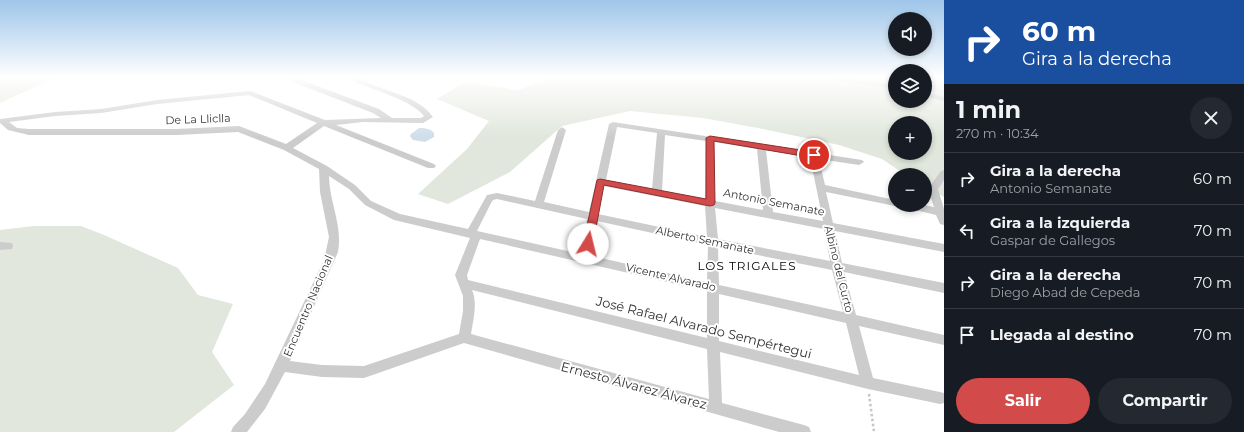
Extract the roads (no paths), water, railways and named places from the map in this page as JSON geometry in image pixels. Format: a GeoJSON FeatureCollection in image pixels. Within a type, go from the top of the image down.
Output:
{"type":"FeatureCollection","features":[{"type":"Feature","properties":{"kind":"street"},"geometry":{"type":"LineString","coordinates":[[2,121],[204,97]]}},
{"type":"Feature","properties":{"kind":"street"},"geometry":{"type":"LineString","coordinates":[[260,97],[431,166]]}},
{"type":"Feature","properties":{"kind":"street"},"geometry":{"type":"LineString","coordinates":[[340,97],[376,111],[392,121]]}},
{"type":"Feature","properties":{"kind":"street"},"geometry":{"type":"LineString","coordinates":[[287,148],[322,123],[367,120],[423,121],[429,117],[425,110],[398,97]]}},
{"type":"Feature","properties":{"kind":"street"},"geometry":{"type":"LineString","coordinates":[[367,120],[375,116],[376,111]]}},
{"type":"Feature","properties":{"kind":"street","name":"De La Lliclla"},"geometry":{"type":"LineString","coordinates":[[2,121],[12,130],[29,132],[176,132],[239,129],[287,148],[324,168],[352,187],[368,203],[398,217]]}},
{"type":"Feature","properties":{"kind":"street"},"geometry":{"type":"LineString","coordinates":[[586,258],[593,216],[613,124],[859,162]]}},
{"type":"Feature","properties":{"kind":"street"},"geometry":{"type":"LineString","coordinates":[[538,205],[562,130]]}},
{"type":"Feature","properties":{"kind":"street"},"geometry":{"type":"LineString","coordinates":[[657,192],[661,131]]}},
{"type":"Feature","properties":{"kind":"street"},"geometry":{"type":"LineString","coordinates":[[710,138],[710,203],[713,242],[712,286],[716,408]]}},
{"type":"Feature","properties":{"kind":"street"},"geometry":{"type":"LineString","coordinates":[[761,147],[768,213]]}},
{"type":"Feature","properties":{"kind":"street","name":"Albino del Curto"},"geometry":{"type":"LineString","coordinates":[[814,155],[837,267],[868,383]]}},
{"type":"Feature","properties":{"kind":"street","name":"Encuentro Nacional"},"geometry":{"type":"LineString","coordinates":[[238,432],[249,421],[282,366],[327,264],[334,243],[325,191],[324,168]]}},
{"type":"Feature","properties":{"kind":"street"},"geometry":{"type":"LineString","coordinates":[[942,216],[933,190],[944,173]]}},
{"type":"Feature","properties":{"kind":"street","name":"Antonio Semanate"},"geometry":{"type":"LineString","coordinates":[[600,182],[828,224],[944,248]]}},
{"type":"Feature","properties":{"kind":"street"},"geometry":{"type":"LineString","coordinates":[[820,187],[888,202]]}},
{"type":"Feature","properties":{"kind":"street","name":"Alberto Semanate"},"geometry":{"type":"LineString","coordinates":[[473,234],[487,201],[490,197],[497,196],[713,242],[944,288]]}},
{"type":"Feature","properties":{"kind":"street"},"geometry":{"type":"LineString","coordinates":[[929,212],[942,216]]}},
{"type":"Feature","properties":{"kind":"street","name":"Vicente Alvarado"},"geometry":{"type":"LineString","coordinates":[[398,217],[712,286],[944,340]]}},
{"type":"Feature","properties":{"kind":"street"},"geometry":{"type":"LineString","coordinates":[[282,366],[322,371],[364,372],[464,338],[469,311],[469,296],[461,276],[473,234]]}},
{"type":"Feature","properties":{"kind":"street","name":"José Rafael Alvarado Sempértegui"},"geometry":{"type":"LineString","coordinates":[[463,282],[868,383],[940,398]]}},
{"type":"Feature","properties":{"kind":"street","name":"Ernesto Álvarez Álvarez"},"geometry":{"type":"LineString","coordinates":[[464,338],[804,432]]}},
{"type":"Feature","properties":{"kind":"district","name":"LOS TRIGALES"},"geometry":{"type":"Point","coordinates":[747,266]}}]}
